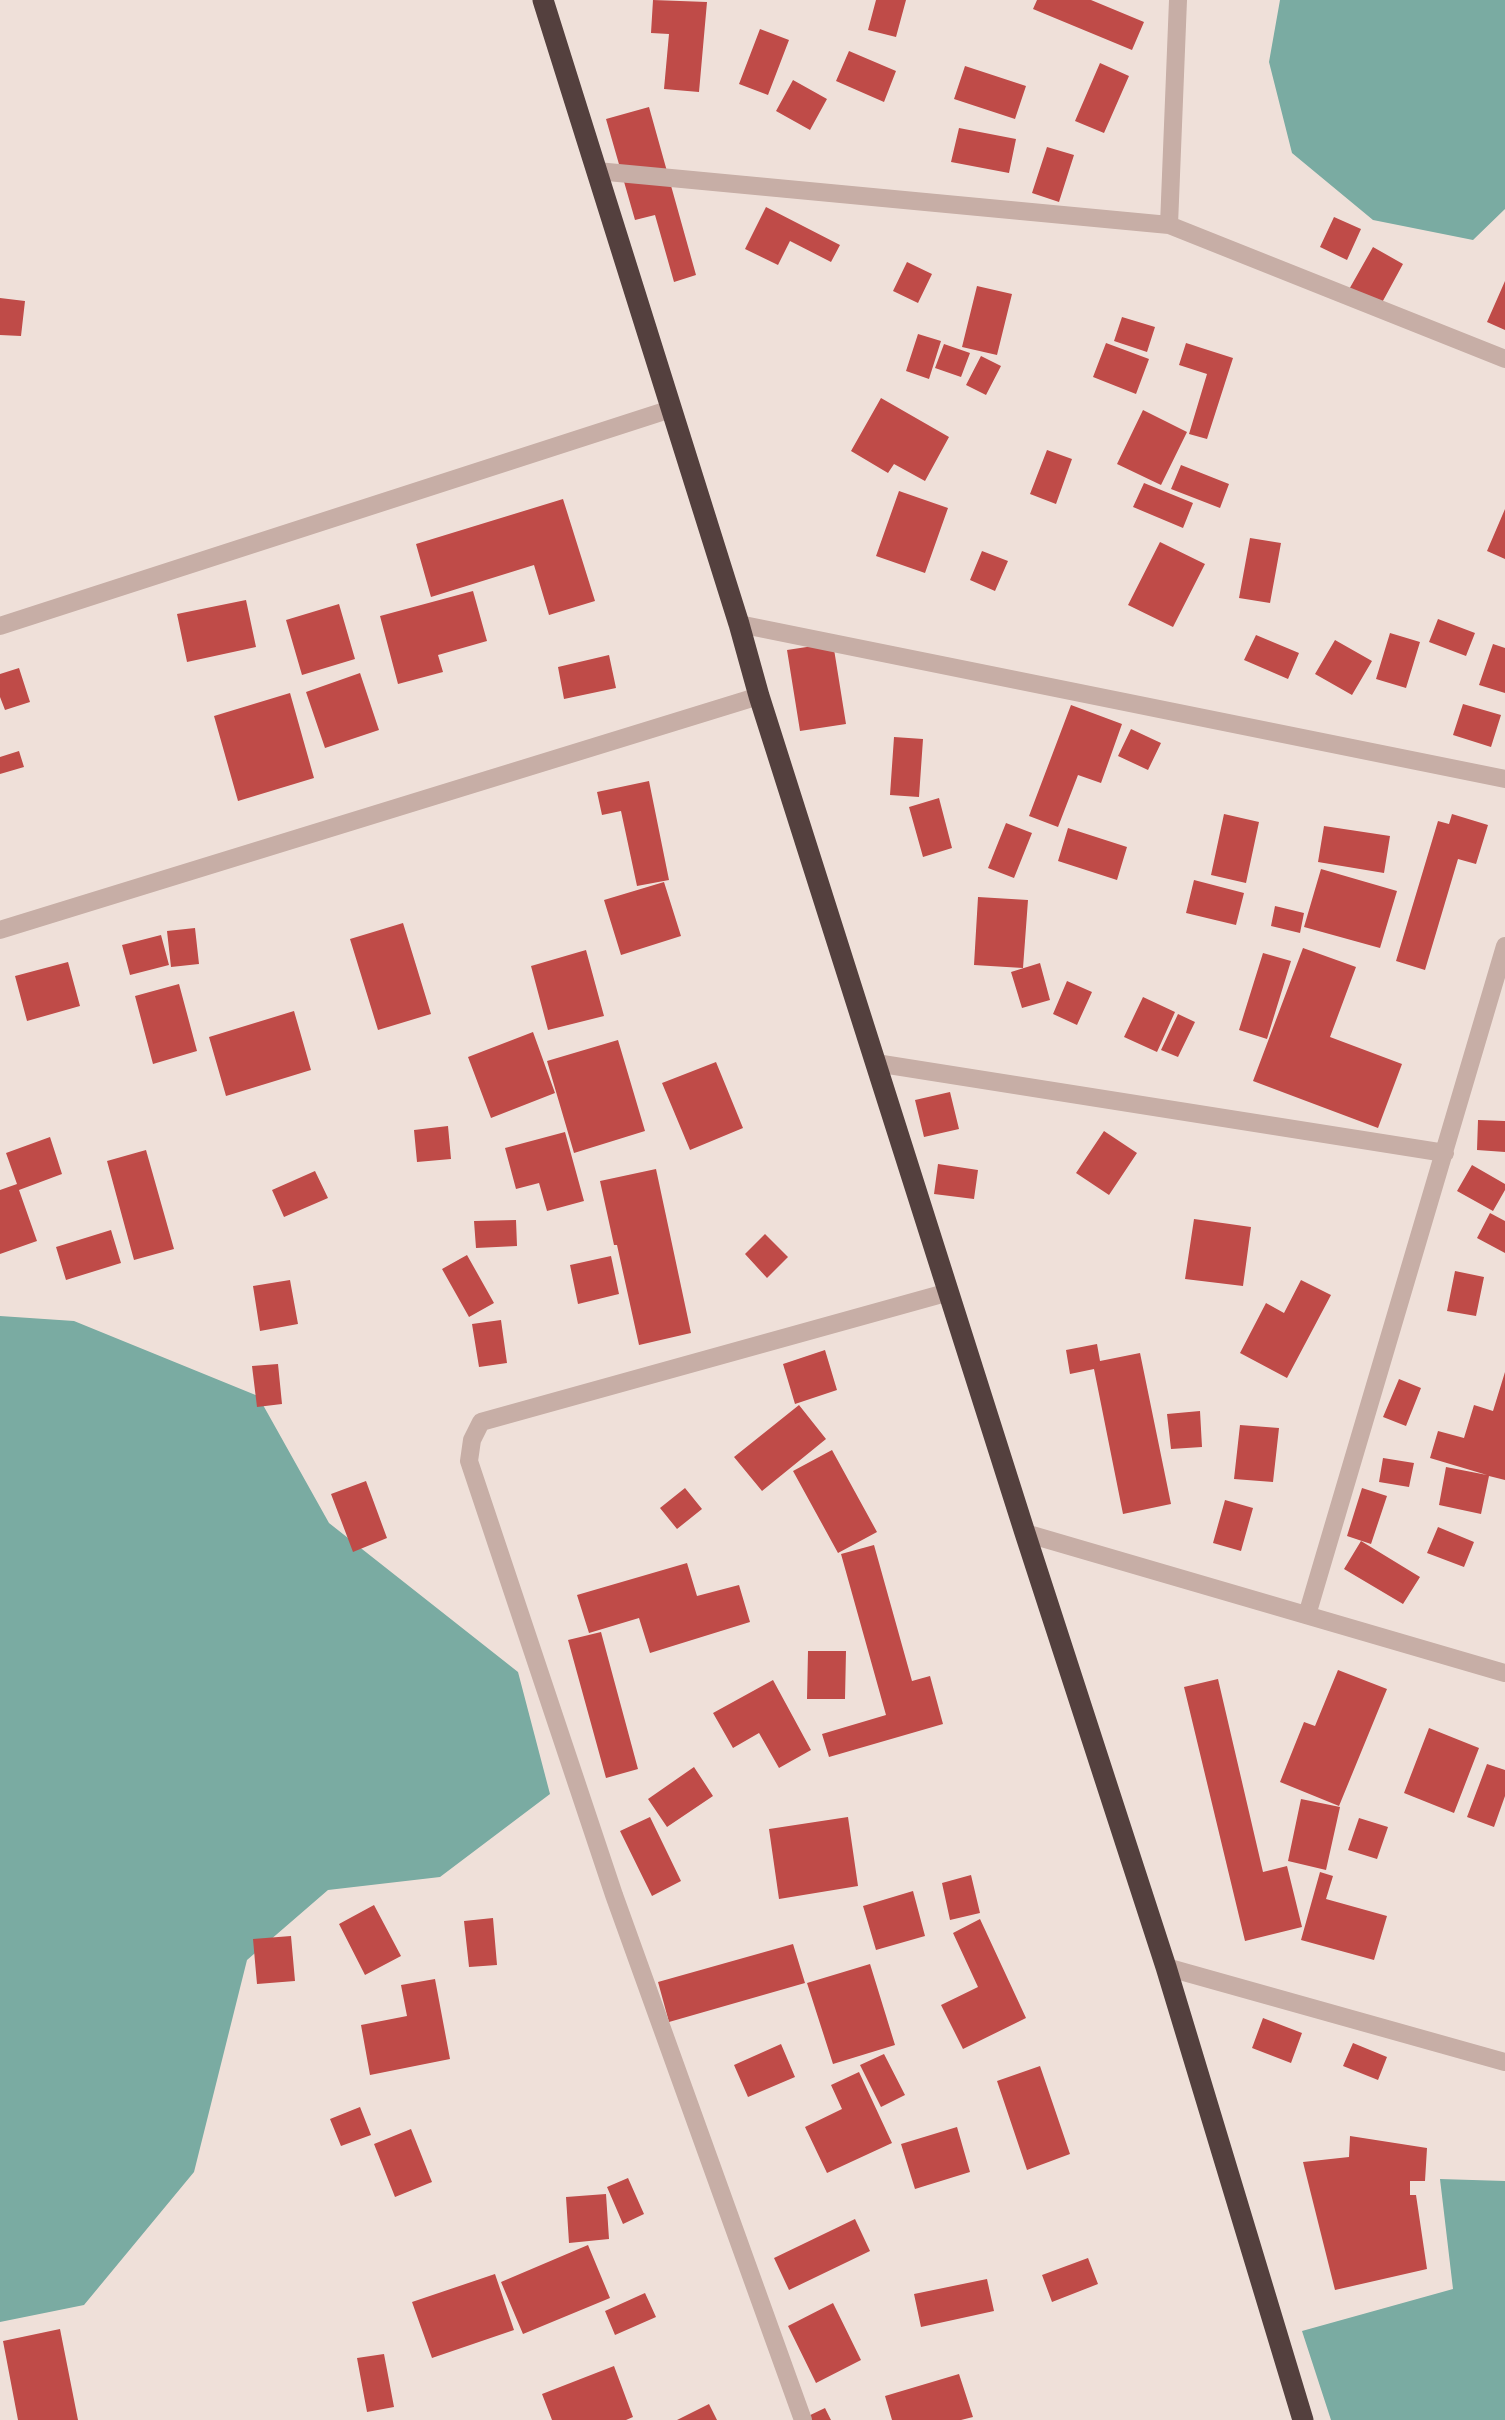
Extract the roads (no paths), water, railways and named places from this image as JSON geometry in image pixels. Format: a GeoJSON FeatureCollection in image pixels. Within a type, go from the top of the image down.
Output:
{"type":"FeatureCollection","features":[{"type":"Feature","properties":{"kind":"highway"},"geometry":{"type":"LineString","coordinates":[[543,0],[739,624],[759,696],[1025,1533],[1166,1966],[1303,2420]]}},
{"type":"Feature","properties":{"kind":"street"},"geometry":{"type":"LineString","coordinates":[[1169,225],[1178,0]]}},
{"type":"Feature","properties":{"kind":"street"},"geometry":{"type":"LineString","coordinates":[[597,171],[1169,225],[1505,359]]}},
{"type":"Feature","properties":{"kind":"street"},"geometry":{"type":"LineString","coordinates":[[0,626],[671,409]]}},
{"type":"Feature","properties":{"kind":"street"},"geometry":{"type":"LineString","coordinates":[[739,624],[1505,779]]}},
{"type":"Feature","properties":{"kind":"street"},"geometry":{"type":"LineString","coordinates":[[0,930],[759,696]]}},
{"type":"Feature","properties":{"kind":"street"},"geometry":{"type":"LineString","coordinates":[[1307,1615],[1505,946]]}},
{"type":"Feature","properties":{"kind":"street"},"geometry":{"type":"LineString","coordinates":[[876,1063],[1445,1153]]}},
{"type":"Feature","properties":{"kind":"street"},"geometry":{"type":"LineString","coordinates":[[803,2420],[614,1895],[469,1461],[472,1440],[481,1422],[949,1292]]}},
{"type":"Feature","properties":{"kind":"street"},"geometry":{"type":"LineString","coordinates":[[1025,1533],[1505,1672]]}},
{"type":"Feature","properties":{"kind":"street"},"geometry":{"type":"LineString","coordinates":[[1166,1966],[1505,2062]]}},
{"type":"Feature","properties":{"kind":"water"},"geometry":{"type":"Polygon","coordinates":[[[1280,0],[1505,0],[1505,209],[1473,240],[1373,220],[1292,153],[1269,62],[1280,0]]]}},
{"type":"Feature","properties":{"kind":"water"},"geometry":{"type":"Polygon","coordinates":[[[0,1316],[74,1321],[258,1396],[329,1523],[518,1672],[550,1794],[440,1877],[328,1890],[247,1960],[194,2172],[84,2305],[0,2322],[0,1316]]]}},
{"type":"Feature","properties":{"kind":"water"},"geometry":{"type":"Polygon","coordinates":[[[1440,2179],[1505,2181],[1505,2420],[1331,2420],[1302,2331],[1453,2289],[1440,2179]]]}}]}
